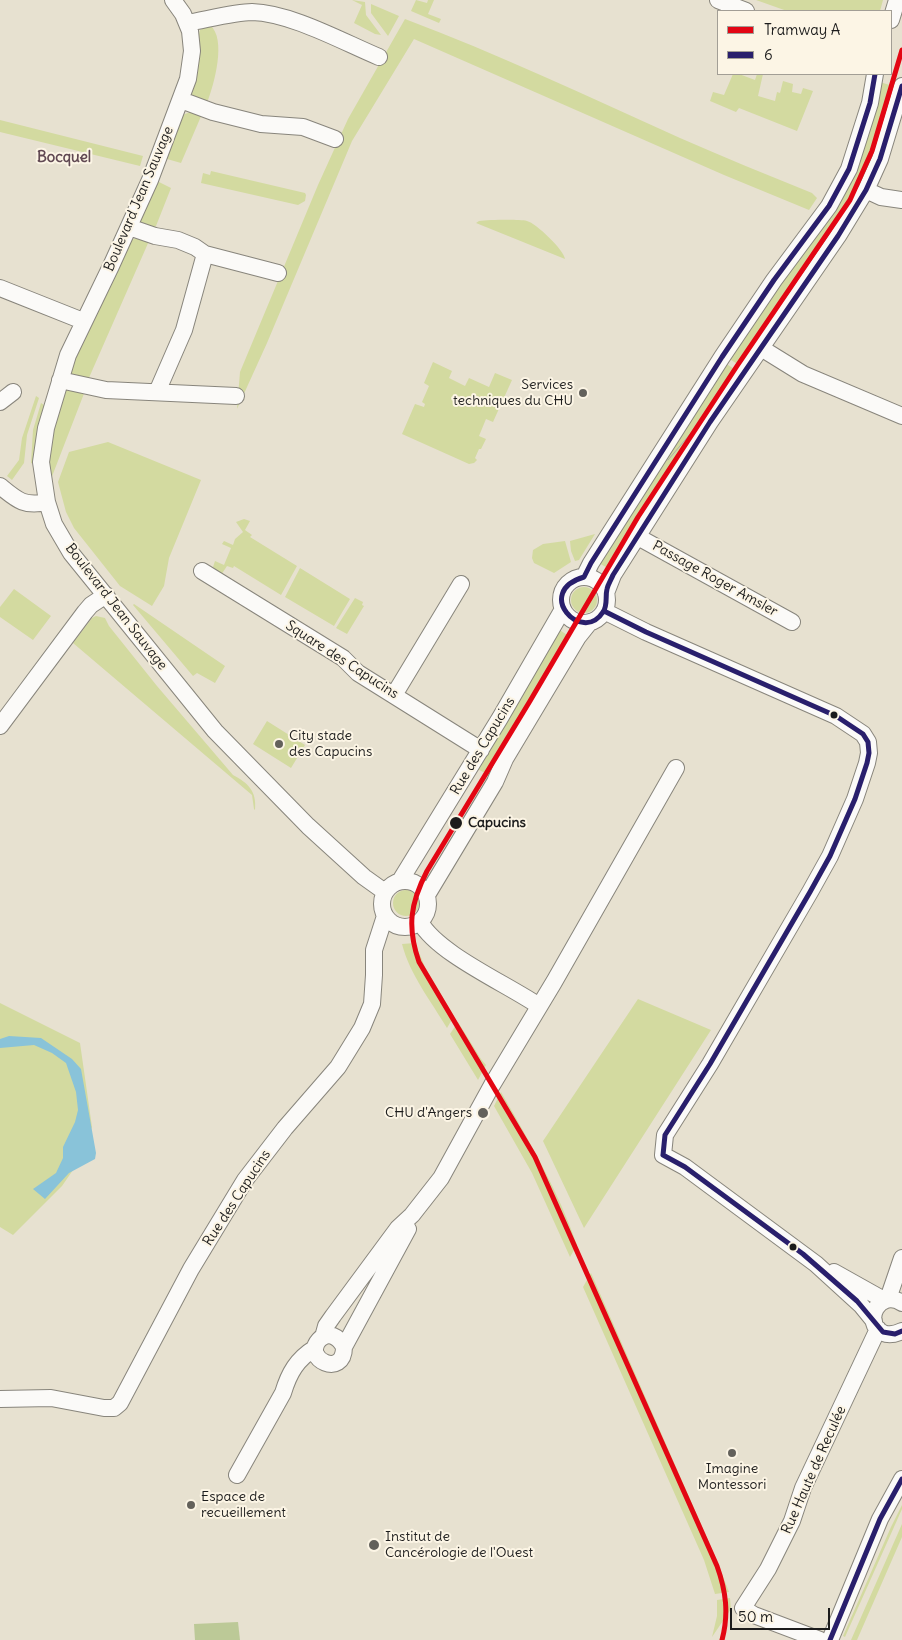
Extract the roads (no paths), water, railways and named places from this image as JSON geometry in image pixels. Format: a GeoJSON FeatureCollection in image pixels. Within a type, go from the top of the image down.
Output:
{"type":"FeatureCollection","features":[{"type":"Feature","properties":{"kind":"street","name":"Boulevard Jean Sauvage"},"geometry":{"type":"LineString","coordinates":[[173,0],[183,14],[191,39],[192,61],[188,80],[161,155],[68,355],[46,428],[41,462],[47,502],[54,524],[71,553],[215,731],[308,826],[364,878],[385,892]]}},
{"type":"Feature","properties":{"kind":"street"},"geometry":{"type":"LineString","coordinates":[[718,0],[743,10]]}},
{"type":"Feature","properties":{"kind":"street"},"geometry":{"type":"LineString","coordinates":[[892,17],[897,0]]}},
{"type":"Feature","properties":{"kind":"street"},"geometry":{"type":"LineString","coordinates":[[187,23],[251,12],[279,16],[303,24],[379,57]]}},
{"type":"Feature","properties":{"kind":"street","name":"Rue des Capucins"},"geometry":{"type":"LineString","coordinates":[[400,881],[481,750],[564,609],[562,599],[565,588],[572,581],[584,578],[591,563],[711,373],[774,280],[829,206],[849,169],[870,103],[875,75]]}},
{"type":"Feature","properties":{"kind":"street"},"geometry":{"type":"LineString","coordinates":[[606,593],[613,575],[710,422],[838,236],[866,190],[880,159],[902,86]]}},
{"type":"Feature","properties":{"kind":"street"},"geometry":{"type":"LineString","coordinates":[[181,100],[213,112],[261,124],[303,127],[335,139]]}},
{"type":"Feature","properties":{"kind":"street"},"geometry":{"type":"LineString","coordinates":[[866,190],[881,197],[902,200]]}},
{"type":"Feature","properties":{"kind":"street"},"geometry":{"type":"LineString","coordinates":[[129,227],[155,236],[178,240],[195,247],[205,254],[278,273]]}},
{"type":"Feature","properties":{"kind":"street"},"geometry":{"type":"LineString","coordinates":[[157,392],[184,330],[205,254]]}},
{"type":"Feature","properties":{"kind":"street"},"geometry":{"type":"LineString","coordinates":[[0,288],[83,321]]}},
{"type":"Feature","properties":{"kind":"street"},"geometry":{"type":"LineString","coordinates":[[761,348],[803,374],[902,416]]}},
{"type":"Feature","properties":{"kind":"street"},"geometry":{"type":"LineString","coordinates":[[60,380],[106,390],[236,396]]}},
{"type":"Feature","properties":{"kind":"street"},"geometry":{"type":"LineString","coordinates":[[0,486],[15,498],[27,504],[47,502]]}},
{"type":"Feature","properties":{"kind":"street","name":"Passage Roger Amsler"},"geometry":{"type":"LineString","coordinates":[[638,537],[792,622]]}},
{"type":"Feature","properties":{"kind":"street","name":"Square des Capucins"},"geometry":{"type":"LineString","coordinates":[[202,572],[343,658],[358,672],[481,750]]}},
{"type":"Feature","properties":{"kind":"street"},"geometry":{"type":"LineString","coordinates":[[584,578],[596,581],[603,587],[606,593],[607,604],[604,611],[646,632],[842,720],[863,734],[868,742],[869,753],[863,777],[830,856],[710,1064],[665,1135],[662,1155],[685,1167],[816,1264],[861,1305],[876,1325],[888,1334],[902,1330]]}},
{"type":"Feature","properties":{"kind":"street"},"geometry":{"type":"LineString","coordinates":[[394,694],[461,584]]}},
{"type":"Feature","properties":{"kind":"street"},"geometry":{"type":"LineString","coordinates":[[0,726],[85,612],[91,605],[106,595]]}},
{"type":"Feature","properties":{"kind":"street"},"geometry":{"type":"LineString","coordinates":[[564,609],[568,616],[574,620],[590,622]]}},
{"type":"Feature","properties":{"kind":"street","name":"Rue des Capucins"},"geometry":{"type":"LineString","coordinates":[[427,895],[495,782],[515,741],[578,637],[590,622],[597,619],[604,611]]}},
{"type":"Feature","properties":{"kind":"street"},"geometry":{"type":"LineString","coordinates":[[320,1349],[326,1326],[333,1316],[398,1228],[412,1215],[441,1178],[492,1085],[540,1006],[676,768]]}},
{"type":"Feature","properties":{"kind":"street"},"geometry":{"type":"LineString","coordinates":[[400,881],[415,883],[427,895],[428,910],[420,922],[408,927],[390,920],[382,906],[385,892],[391,885],[400,881]]}},
{"type":"Feature","properties":{"kind":"street","name":"Rue des Capucins"},"geometry":{"type":"LineString","coordinates":[[0,1400],[51,1398],[104,1408],[114,1408],[120,1403],[191,1269],[245,1180],[280,1134],[338,1067],[362,1028],[372,1004],[374,950],[390,920]]}},
{"type":"Feature","properties":{"kind":"street"},"geometry":{"type":"LineString","coordinates":[[420,922],[431,936],[450,951],[540,1006]]}},
{"type":"Feature","properties":{"kind":"street"},"geometry":{"type":"LineString","coordinates":[[344,1347],[384,1271],[407,1233],[412,1215]]}},
{"type":"Feature","properties":{"kind":"street"},"geometry":{"type":"LineString","coordinates":[[816,1264],[824,1266],[891,1301],[902,1258]]}},
{"type":"Feature","properties":{"kind":"street","name":"Rue Haute de Reculée"},"geometry":{"type":"LineString","coordinates":[[820,1640],[754,1615],[743,1608],[768,1569],[792,1521],[808,1479],[876,1325],[874,1311],[876,1307],[891,1301]]}},
{"type":"Feature","properties":{"kind":"street"},"geometry":{"type":"LineString","coordinates":[[237,1475],[283,1393],[288,1378],[297,1362],[320,1349],[330,1335],[341,1341],[344,1353],[337,1362],[331,1364],[320,1349]]}},
{"type":"Feature","properties":{"kind":"street"},"geometry":{"type":"LineString","coordinates":[[830,1640],[880,1519],[902,1479]]}},
{"type":"Feature","properties":{"kind":"water"},"geometry":{"type":"Polygon","coordinates":[[[9,1036],[41,1038],[72,1059],[81,1069],[96,1153],[95,1159],[69,1173],[45,1199],[33,1189],[56,1173],[63,1158],[63,1147],[75,1122],[78,1110],[76,1092],[66,1063],[52,1053],[34,1045],[0,1048],[0,1039],[9,1036]]]}},
{"type":"Feature","properties":{"kind":"tram line","name":"A"},"geometry":{"type":"LineString","coordinates":[[722,1640],[726,1603],[723,1584],[717,1566],[535,1157],[419,962],[413,938],[412,916],[417,894],[427,871],[638,517],[737,366],[850,200],[872,151],[902,50]]}},
{"type":"Feature","properties":{"kind":"tram line"},"geometry":{"type":"LineString","coordinates":[[668,460],[703,419]]}},
{"type":"Feature","properties":{"kind":"place","name":"Services techniques du CHU"},"geometry":{"type":"Point","coordinates":[583,393]}},
{"type":"Feature","properties":{"kind":"place","name":"City stade des Capucins"},"geometry":{"type":"Point","coordinates":[279,744]}},
{"type":"Feature","properties":{"kind":"place","name":"Capucins"},"geometry":{"type":"Point","coordinates":[456,823]}},
{"type":"Feature","properties":{"kind":"place","name":"CHU d'Angers"},"geometry":{"type":"Point","coordinates":[483,1113]}},
{"type":"Feature","properties":{"kind":"place","name":"Imagine Montessori"},"geometry":{"type":"Point","coordinates":[732,1453]}},
{"type":"Feature","properties":{"kind":"place","name":"Espace de recueillement"},"geometry":{"type":"Point","coordinates":[191,1505]}},
{"type":"Feature","properties":{"kind":"place","name":"Institut de Cancérologie de l'Ouest"},"geometry":{"type":"Point","coordinates":[374,1545]}},
{"type":"Feature","properties":{"kind":"district","name":"Bocquel"},"geometry":{"type":"Point","coordinates":[64,158]}}]}
